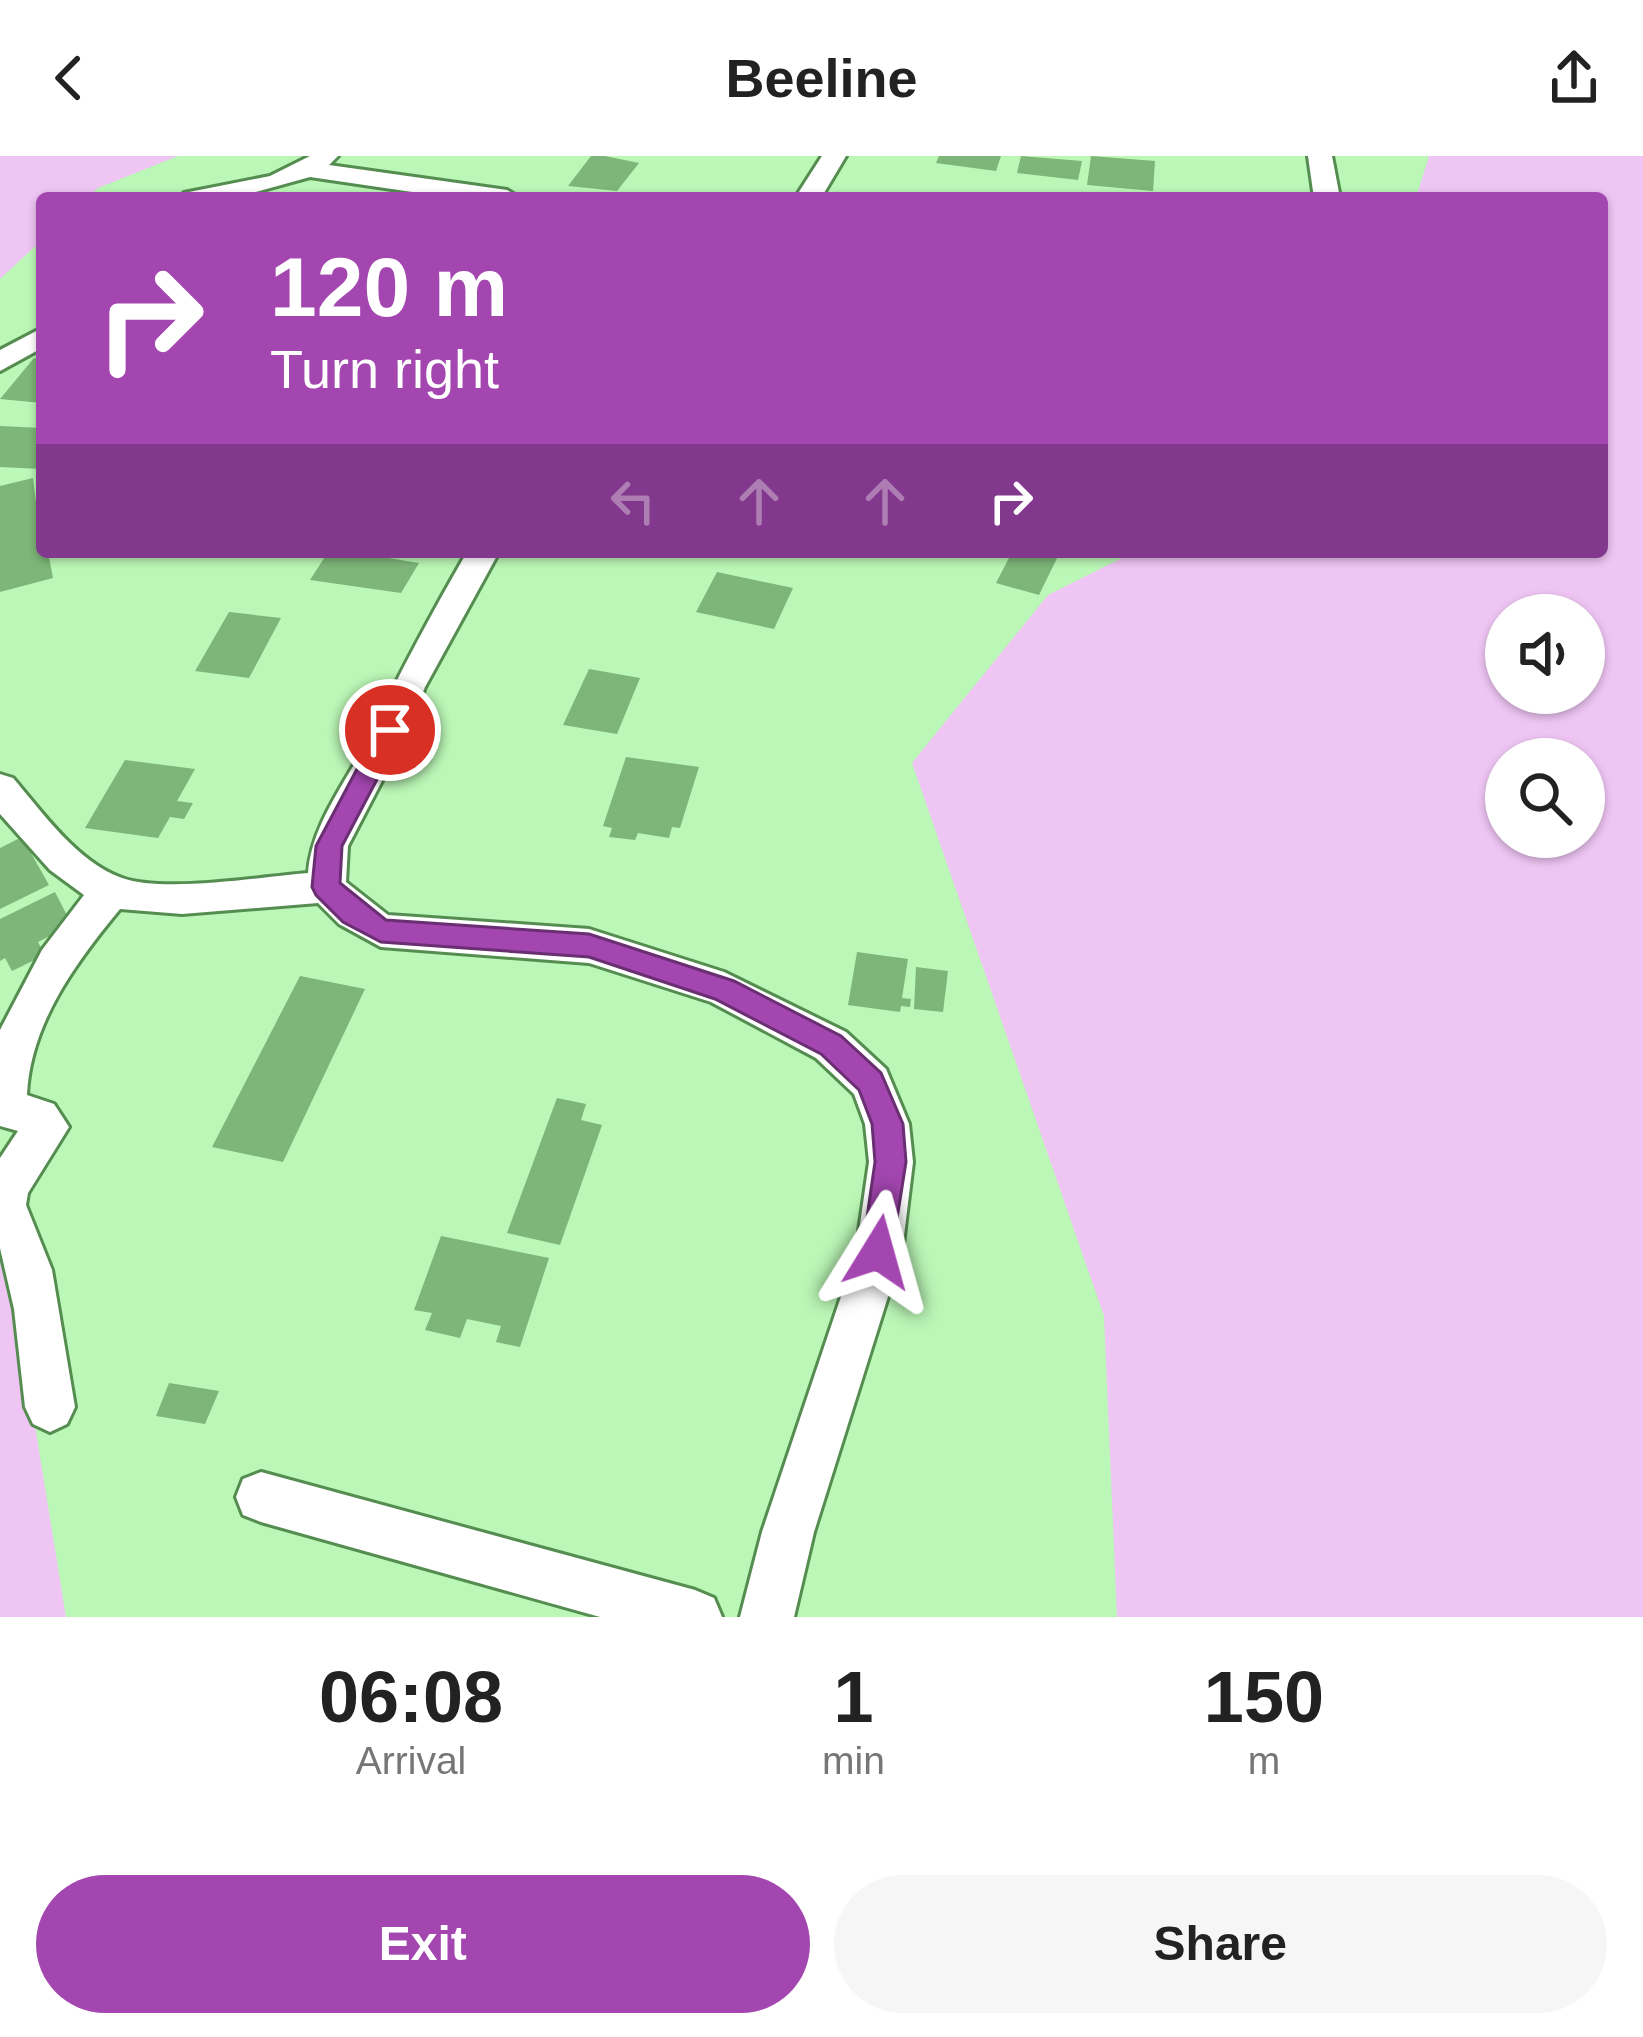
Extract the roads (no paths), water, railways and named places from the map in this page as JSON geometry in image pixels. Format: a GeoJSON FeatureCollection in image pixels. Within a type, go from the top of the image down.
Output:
{"type":"FeatureCollection","features":[{"type":"Feature","properties":{"kind":"street"},"geometry":{"type":"LineString","coordinates":[[812,192],[834,156]]}},
{"type":"Feature","properties":{"kind":"street"},"geometry":{"type":"LineString","coordinates":[[1320,156],[1326,192]]}},
{"type":"Feature","properties":{"kind":"street"},"geometry":{"type":"LineString","coordinates":[[226,192],[284,181],[318,163],[475,192]]}},
{"type":"Feature","properties":{"kind":"street"},"geometry":{"type":"LineString","coordinates":[[0,362],[36,346]]}},
{"type":"Feature","properties":{"kind":"street"},"geometry":{"type":"LineString","coordinates":[[326,887],[329,846],[390,730],[407,687],[480,558]]}},
{"type":"Feature","properties":{"kind":"street"},"geometry":{"type":"LineString","coordinates":[[0,788],[67,859],[111,892],[154,897],[326,887],[353,914],[381,931],[589,946],[724,989],[831,1045],[871,1082],[887,1124],[891,1162],[878,1252],[788,1532],[766,1617]]}},
{"type":"Feature","properties":{"kind":"street"},"geometry":{"type":"LineString","coordinates":[[50,1407],[41,1319],[29,1268],[20,1233],[4,1213],[4,1197],[47,1126],[39,1118],[5,1108],[0,1097],[2,1046],[28,986],[111,892]]}},
{"type":"Feature","properties":{"kind":"street"},"geometry":{"type":"LineString","coordinates":[[261,1497],[695,1617]]}}]}
